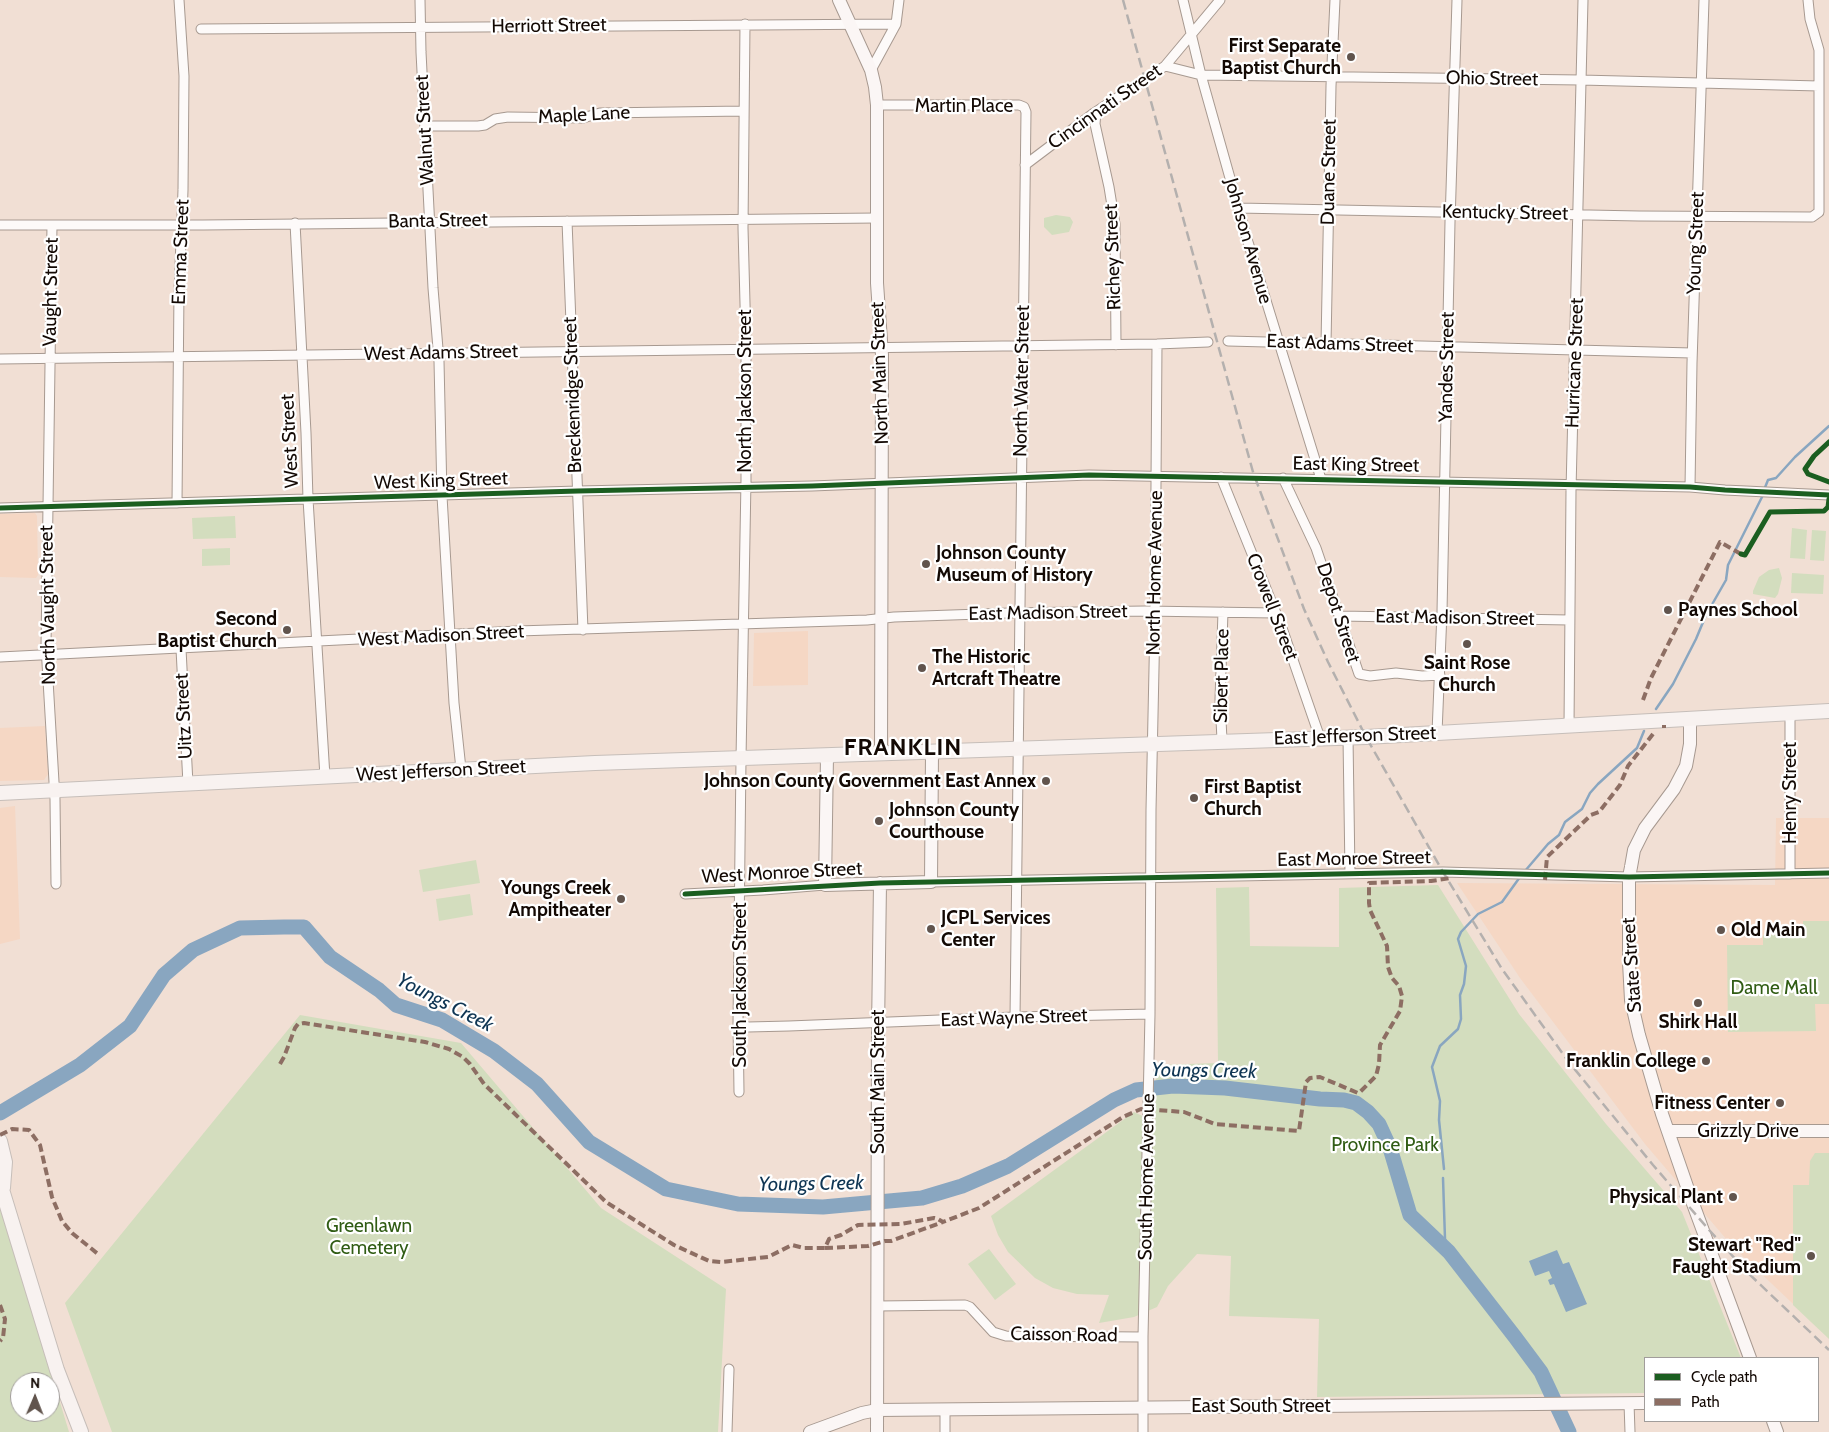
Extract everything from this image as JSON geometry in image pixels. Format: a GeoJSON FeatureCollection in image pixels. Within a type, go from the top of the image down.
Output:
{"type":"FeatureCollection","features":[{"type":"Feature","properties":{"kind":"main road","name":"East Jefferson Street"},"geometry":{"type":"LineString","coordinates":[[881,754],[1437,733],[1829,710]]}},
{"type":"Feature","properties":{"kind":"main road","name":"West Jefferson Street"},"geometry":{"type":"LineString","coordinates":[[0,794],[461,769],[881,754]]}},
{"type":"Feature","properties":{"kind":"main road"},"geometry":{"type":"LineString","coordinates":[[0,1141],[5,1162],[1,1185],[19,1250],[55,1361],[81,1432]]}},
{"type":"Feature","properties":{"kind":"street","name":"Emma Street"},"geometry":{"type":"LineString","coordinates":[[177,503],[184,76],[179,0]]}},
{"type":"Feature","properties":{"kind":"street","name":"Walnut Street"},"geometry":{"type":"LineString","coordinates":[[420,0],[438,353],[442,496],[454,703],[461,769]]}},
{"type":"Feature","properties":{"kind":"street","name":"North Main Street"},"geometry":{"type":"LineString","coordinates":[[839,0],[871,70],[877,106],[877,291],[882,348],[881,754]]}},
{"type":"Feature","properties":{"kind":"street"},"geometry":{"type":"LineString","coordinates":[[871,70],[896,24],[899,0]]}},
{"type":"Feature","properties":{"kind":"street","name":"Johnson Avenue"},"geometry":{"type":"LineString","coordinates":[[1183,0],[1201,75],[1238,208],[1321,479]]}},
{"type":"Feature","properties":{"kind":"street","name":"Cincinnati Street"},"geometry":{"type":"LineString","coordinates":[[1025,164],[1096,112],[1165,66],[1220,0]]}},
{"type":"Feature","properties":{"kind":"street","name":"Duane Street"},"geometry":{"type":"LineString","coordinates":[[1326,344],[1331,76],[1335,0]]}},
{"type":"Feature","properties":{"kind":"street","name":"Yandes Street"},"geometry":{"type":"LineString","coordinates":[[1437,733],[1442,618],[1450,212],[1457,0]]}},
{"type":"Feature","properties":{"kind":"street","name":"Hurricane Street"},"geometry":{"type":"LineString","coordinates":[[1569,726],[1569,620],[1583,0]]}},
{"type":"Feature","properties":{"kind":"street","name":"Young Street"},"geometry":{"type":"LineString","coordinates":[[1690,487],[1692,353],[1704,0]]}},
{"type":"Feature","properties":{"kind":"street","name":"Kentucky Street"},"geometry":{"type":"LineString","coordinates":[[1238,208],[1697,217],[1812,217],[1818,212],[1819,50],[1810,18],[1808,0]]}},
{"type":"Feature","properties":{"kind":"street","name":"North Jackson Street"},"geometry":{"type":"LineString","coordinates":[[741,759],[745,554],[746,350],[743,220],[745,24]]}},
{"type":"Feature","properties":{"kind":"street","name":"Herriott Street"},"geometry":{"type":"LineString","coordinates":[[201,29],[896,24]]}},
{"type":"Feature","properties":{"kind":"street","name":"Ohio Street"},"geometry":{"type":"LineString","coordinates":[[1165,66],[1201,75],[1581,80],[1819,86]]}},
{"type":"Feature","properties":{"kind":"street","name":"Martin Place"},"geometry":{"type":"LineString","coordinates":[[877,106],[1022,106],[1026,112],[1025,164]]}},
{"type":"Feature","properties":{"kind":"street","name":"Maple Lane"},"geometry":{"type":"LineString","coordinates":[[425,126],[478,126],[485,125],[495,119],[508,117],[583,118],[600,113],[744,110]]}},
{"type":"Feature","properties":{"kind":"street","name":"Richey Street"},"geometry":{"type":"LineString","coordinates":[[1096,112],[1095,124],[1115,224],[1116,345]]}},
{"type":"Feature","properties":{"kind":"street","name":"North Water Street"},"geometry":{"type":"LineString","coordinates":[[1015,1017],[1025,164]]}},
{"type":"Feature","properties":{"kind":"street","name":"Banta Street"},"geometry":{"type":"LineString","coordinates":[[0,225],[877,218]]}},
{"type":"Feature","properties":{"kind":"street","name":"Breckenridge Street"},"geometry":{"type":"LineString","coordinates":[[567,221],[583,630]]}},
{"type":"Feature","properties":{"kind":"street","name":"West Street"},"geometry":{"type":"LineString","coordinates":[[295,223],[308,499],[325,777]]}},
{"type":"Feature","properties":{"kind":"street","name":"Vaught Street"},"geometry":{"type":"LineString","coordinates":[[50,359],[52,225]]}},
{"type":"Feature","properties":{"kind":"street","name":"East Adams Street"},"geometry":{"type":"LineString","coordinates":[[1228,341],[1692,353]]}},
{"type":"Feature","properties":{"kind":"street"},"geometry":{"type":"LineString","coordinates":[[882,348],[1208,342]]}},
{"type":"Feature","properties":{"kind":"street","name":"North Home Avenue"},"geometry":{"type":"LineString","coordinates":[[1153,743],[1157,344]]}},
{"type":"Feature","properties":{"kind":"street","name":"West Adams Street"},"geometry":{"type":"LineString","coordinates":[[0,360],[882,348]]}},
{"type":"Feature","properties":{"kind":"street","name":"North Vaught Street"},"geometry":{"type":"LineString","coordinates":[[50,359],[47,507],[47,656],[54,790],[56,884]]}},
{"type":"Feature","properties":{"kind":"street","name":"East King Street"},"geometry":{"type":"LineString","coordinates":[[882,483],[1089,475],[1690,487],[1829,495]]}},
{"type":"Feature","properties":{"kind":"street","name":"Crowell Street"},"geometry":{"type":"LineString","coordinates":[[1221,477],[1282,628],[1320,738]]}},
{"type":"Feature","properties":{"kind":"street","name":"Depot Street"},"geometry":{"type":"LineString","coordinates":[[1283,478],[1316,548],[1340,616],[1356,670],[1359,674],[1370,676],[1396,674],[1440,675]]}},
{"type":"Feature","properties":{"kind":"street","name":"West King Street"},"geometry":{"type":"LineString","coordinates":[[0,508],[882,483]]}},
{"type":"Feature","properties":{"kind":"street","name":"East Madison Street"},"geometry":{"type":"LineString","coordinates":[[881,618],[1155,611],[1275,613]]}},
{"type":"Feature","properties":{"kind":"street","name":"Sibert Place"},"geometry":{"type":"LineString","coordinates":[[1222,740],[1220,699],[1223,612]]}},
{"type":"Feature","properties":{"kind":"street","name":"East Madison Street"},"geometry":{"type":"LineString","coordinates":[[1340,616],[1569,620]]}},
{"type":"Feature","properties":{"kind":"street","name":"West Madison Street"},"geometry":{"type":"LineString","coordinates":[[0,657],[451,636],[518,631],[881,618]]}},
{"type":"Feature","properties":{"kind":"street","name":"Uitz Street"},"geometry":{"type":"LineString","coordinates":[[181,649],[188,784]]}},
{"type":"Feature","properties":{"kind":"street","name":"Henry Street"},"geometry":{"type":"LineString","coordinates":[[1790,712],[1790,874]]}},
{"type":"Feature","properties":{"kind":"street","name":"State Street"},"geometry":{"type":"LineString","coordinates":[[1690,718],[1690,744],[1686,766],[1674,789],[1645,828],[1634,850],[1629,877],[1631,1000],[1639,1035],[1668,1131],[1694,1209],[1750,1357]]}},
{"type":"Feature","properties":{"kind":"street"},"geometry":{"type":"LineString","coordinates":[[1348,737],[1350,874]]}},
{"type":"Feature","properties":{"kind":"street","name":"South Home Avenue"},"geometry":{"type":"LineString","coordinates":[[1143,1432],[1153,743]]}},
{"type":"Feature","properties":{"kind":"street"},"geometry":{"type":"LineString","coordinates":[[931,882],[932,752]]}},
{"type":"Feature","properties":{"kind":"street"},"geometry":{"type":"LineString","coordinates":[[826,885],[827,756]]}},
{"type":"Feature","properties":{"kind":"street","name":"South Jackson Street"},"geometry":{"type":"LineString","coordinates":[[739,1092],[741,759]]}},
{"type":"Feature","properties":{"kind":"street","name":"East Monroe Street"},"geometry":{"type":"LineString","coordinates":[[880,882],[1443,872],[1629,877],[1829,873]]}},
{"type":"Feature","properties":{"kind":"street","name":"West Monroe Street"},"geometry":{"type":"LineString","coordinates":[[685,894],[880,882]]}},
{"type":"Feature","properties":{"kind":"street","name":"South Main Street"},"geometry":{"type":"LineString","coordinates":[[877,1432],[880,882]]}},
{"type":"Feature","properties":{"kind":"street","name":"East Wayne Street"},"geometry":{"type":"LineString","coordinates":[[738,1023],[748,1026],[1150,1014]]}},
{"type":"Feature","properties":{"kind":"street","name":"Grizzly Drive"},"geometry":{"type":"LineString","coordinates":[[1668,1131],[1829,1131]]}},
{"type":"Feature","properties":{"kind":"street","name":"Caisson Road"},"geometry":{"type":"LineString","coordinates":[[877,1306],[970,1307],[993,1332],[1006,1336],[1143,1337]]}},
{"type":"Feature","properties":{"kind":"street"},"geometry":{"type":"LineString","coordinates":[[727,1432],[729,1369]]}},
{"type":"Feature","properties":{"kind":"street"},"geometry":{"type":"LineString","coordinates":[[1629,1403],[1630,1432]]}},
{"type":"Feature","properties":{"kind":"street","name":"East South Street"},"geometry":{"type":"LineString","coordinates":[[810,1432],[862,1412],[877,1410],[1644,1403]]}},
{"type":"Feature","properties":{"kind":"street"},"geometry":{"type":"LineString","coordinates":[[945,1410],[945,1432]]}},
{"type":"Feature","properties":{"kind":"shaded area"},"geometry":{"type":"Polygon","coordinates":[[[35,513],[37,516],[38,575],[36,578],[0,577],[0,514],[35,513]]]}},
{"type":"Feature","properties":{"kind":"shaded area"},"geometry":{"type":"Polygon","coordinates":[[[808,631],[808,685],[753,686],[754,633],[808,631]]]}},
{"type":"Feature","properties":{"kind":"shaded area"},"geometry":{"type":"Polygon","coordinates":[[[45,726],[48,774],[44,780],[0,781],[0,728],[45,726]]]}},
{"type":"Feature","properties":{"kind":"shaded area"},"geometry":{"type":"Polygon","coordinates":[[[15,806],[20,939],[0,944],[0,808],[15,806]]]}},
{"type":"Feature","properties":{"kind":"shaded area","name":"Franklin College"},"geometry":{"type":"Polygon","coordinates":[[[1776,818],[1829,818],[1829,1338],[1733,1247],[1645,1144],[1520,978],[1457,883],[1775,885],[1776,818]]]}},
{"type":"Feature","properties":{"kind":"green space"},"geometry":{"type":"Polygon","coordinates":[[[1056,215],[1070,217],[1073,222],[1069,232],[1052,235],[1044,227],[1044,218],[1056,215]]]}},
{"type":"Feature","properties":{"kind":"green space"},"geometry":{"type":"Polygon","coordinates":[[[235,516],[236,538],[193,539],[192,518],[235,516]]]}},
{"type":"Feature","properties":{"kind":"green space"},"geometry":{"type":"Polygon","coordinates":[[[1792,528],[1807,530],[1805,559],[1790,558],[1792,528]]]}},
{"type":"Feature","properties":{"kind":"green space"},"geometry":{"type":"Polygon","coordinates":[[[1812,530],[1826,531],[1824,561],[1810,560],[1812,530]]]}},
{"type":"Feature","properties":{"kind":"green space"},"geometry":{"type":"Polygon","coordinates":[[[230,548],[230,565],[202,566],[202,549],[230,548]]]}},
{"type":"Feature","properties":{"kind":"green space"},"geometry":{"type":"Polygon","coordinates":[[[1779,568],[1782,578],[1778,594],[1775,598],[1753,594],[1759,577],[1769,570],[1779,568]]]}},
{"type":"Feature","properties":{"kind":"green space"},"geometry":{"type":"Polygon","coordinates":[[[1792,573],[1824,575],[1823,594],[1791,593],[1792,573]]]}},
{"type":"Feature","properties":{"kind":"green space"},"geometry":{"type":"Polygon","coordinates":[[[476,860],[480,883],[423,892],[419,870],[476,860]]]}},
{"type":"Feature","properties":{"kind":"green space","name":"Province Park"},"geometry":{"type":"Polygon","coordinates":[[[1438,885],[1519,1014],[1606,1124],[1682,1212],[1741,1357],[1644,1357],[1644,1393],[1317,1397],[1319,1319],[1229,1316],[1231,1256],[1197,1254],[1168,1286],[1157,1307],[1134,1317],[1099,1323],[1109,1295],[1077,1294],[1053,1288],[1035,1278],[1008,1252],[998,1235],[991,1216],[1134,1112],[1155,1122],[1156,1065],[1218,1063],[1216,888],[1249,887],[1250,946],[1339,947],[1339,888],[1438,885]]]}},
{"type":"Feature","properties":{"kind":"green space"},"geometry":{"type":"Polygon","coordinates":[[[470,894],[473,915],[439,921],[436,899],[470,894]]]}},
{"type":"Feature","properties":{"kind":"green space","name":"Dame Mall"},"geometry":{"type":"Polygon","coordinates":[[[1803,921],[1829,921],[1829,1004],[1815,1004],[1816,1031],[1728,1032],[1727,945],[1763,945],[1763,935],[1803,935],[1803,921]]]}},
{"type":"Feature","properties":{"kind":"green space","name":"Greenlawn Cemetery"},"geometry":{"type":"Polygon","coordinates":[[[300,1015],[461,1043],[601,1208],[726,1289],[718,1432],[112,1432],[65,1303],[300,1015]]]}},
{"type":"Feature","properties":{"kind":"green space","name":"Stewart \"Red\" Faught Stadium"},"geometry":{"type":"Polygon","coordinates":[[[1815,1153],[1829,1153],[1829,1339],[1793,1305],[1793,1185],[1809,1185],[1810,1161],[1815,1153]]]}},
{"type":"Feature","properties":{"kind":"green space"},"geometry":{"type":"Polygon","coordinates":[[[0,1204],[51,1372],[10,1372],[10,1422],[60,1422],[60,1402],[69,1432],[0,1432],[0,1204]]]}},
{"type":"Feature","properties":{"kind":"green space"},"geometry":{"type":"Polygon","coordinates":[[[989,1249],[1016,1284],[995,1300],[968,1264],[989,1249]]]}},
{"type":"Feature","properties":{"kind":"water"},"geometry":{"type":"Polygon","coordinates":[[[1557,1250],[1563,1264],[1569,1262],[1587,1304],[1566,1312],[1554,1284],[1550,1285],[1548,1280],[1552,1278],[1549,1271],[1535,1276],[1529,1261],[1557,1250]]]}},
{"type":"Feature","properties":{"kind":"waterway"},"geometry":{"type":"LineString","coordinates":[[1764,490],[1768,480],[1776,478],[1795,457],[1829,426]]}},
{"type":"Feature","properties":{"kind":"waterway"},"geometry":{"type":"LineString","coordinates":[[1656,709],[1673,684],[1706,615],[1726,580],[1728,565],[1763,495]]}},
{"type":"Feature","properties":{"kind":"waterway"},"geometry":{"type":"LineString","coordinates":[[1525,871],[1548,844],[1559,835],[1565,822],[1582,809],[1590,793],[1598,784],[1637,748],[1644,731]]}},
{"type":"Feature","properties":{"kind":"waterway"},"geometry":{"type":"LineString","coordinates":[[1444,1169],[1439,1120],[1440,1101],[1432,1067],[1440,1046],[1458,1029],[1461,1019],[1460,995],[1464,984],[1466,966],[1458,939],[1461,932],[1478,914],[1502,902],[1520,877]]}},
{"type":"Feature","properties":{"kind":"waterway","name":"Youngs Creek"},"geometry":{"type":"LineString","coordinates":[[0,1113],[80,1065],[130,1026],[164,975],[193,950],[240,928],[284,927],[304,927],[330,957],[379,990],[396,1005],[442,1020],[494,1051],[537,1084],[589,1142],[666,1189],[738,1204],[823,1207],[922,1198],[962,1186],[1008,1166],[1114,1100],[1136,1090],[1173,1086],[1225,1088],[1344,1100],[1356,1103],[1379,1124],[1390,1148],[1410,1215],[1449,1252],[1541,1372],[1569,1432]]}},
{"type":"Feature","properties":{"kind":"waterway"},"geometry":{"type":"LineString","coordinates":[[1443,1178],[1445,1239],[1449,1252]]}},
{"type":"Feature","properties":{"kind":"railway"},"geometry":{"type":"LineString","coordinates":[[1123,0],[1253,472],[1304,609],[1328,662],[1366,737],[1443,872],[1502,969],[1568,1061],[1653,1165],[1747,1272],[1829,1350]]}},
{"type":"Feature","properties":{"kind":"marked path"},"geometry":{"type":"LineString","coordinates":[[1643,700],[1651,678],[1720,542],[1741,554]]}},
{"type":"Feature","properties":{"kind":"marked path"},"geometry":{"type":"LineString","coordinates":[[1545,880],[1547,857],[1591,815],[1599,812],[1620,785],[1628,766],[1653,734]]}},
{"type":"Feature","properties":{"kind":"marked path"},"geometry":{"type":"LineString","coordinates":[[280,1064],[295,1028],[298,1024],[304,1023],[425,1042],[449,1049],[463,1057],[484,1084],[606,1202],[674,1245],[709,1261],[721,1262],[768,1257],[792,1245],[804,1248],[825,1248],[829,1239],[841,1235],[858,1225],[901,1224],[934,1218],[943,1222],[979,1208],[1123,1117],[1141,1109],[1184,1112],[1215,1124],[1299,1131],[1306,1082],[1310,1078],[1320,1077],[1358,1093],[1360,1092],[1376,1076],[1380,1045],[1400,1011],[1402,996],[1399,986],[1392,978],[1388,967],[1387,946],[1370,910],[1369,883],[1431,881],[1451,878]]}},
{"type":"Feature","properties":{"kind":"marked path"},"geometry":{"type":"LineString","coordinates":[[0,1135],[12,1129],[29,1130],[40,1145],[52,1197],[62,1221],[72,1233],[98,1254]]}},
{"type":"Feature","properties":{"kind":"marked path"},"geometry":{"type":"LineString","coordinates":[[825,1248],[868,1246],[891,1241],[943,1222]]}},
{"type":"Feature","properties":{"kind":"marked path"},"geometry":{"type":"LineString","coordinates":[[0,1305],[5,1319],[3,1338],[0,1341]]}},
{"type":"Feature","properties":{"kind":"cycle path"},"geometry":{"type":"LineString","coordinates":[[1829,442],[1814,456],[1805,469],[1808,474],[1829,482]]}},
{"type":"Feature","properties":{"kind":"cycle path"},"geometry":{"type":"LineString","coordinates":[[0,508],[812,486],[1089,475],[1690,487],[1829,495]]}},
{"type":"Feature","properties":{"kind":"cycle path"},"geometry":{"type":"LineString","coordinates":[[1741,554],[1745,555],[1770,512],[1824,511],[1828,507],[1829,499]]}},
{"type":"Feature","properties":{"kind":"cycle path"},"geometry":{"type":"LineString","coordinates":[[685,894],[880,883],[1386,873],[1443,872],[1629,877],[1829,873]]}},
{"type":"Feature","properties":{"kind":"place","name":"First Separate Baptist Church"},"geometry":{"type":"Point","coordinates":[1351,57]}},
{"type":"Feature","properties":{"kind":"place","name":"Johnson County Museum of History"},"geometry":{"type":"Point","coordinates":[926,564]}},
{"type":"Feature","properties":{"kind":"place","name":"Paynes School"},"geometry":{"type":"Point","coordinates":[1668,610]}},
{"type":"Feature","properties":{"kind":"place","name":"Second Baptist Church"},"geometry":{"type":"Point","coordinates":[287,630]}},
{"type":"Feature","properties":{"kind":"place","name":"Saint Rose Church"},"geometry":{"type":"Point","coordinates":[1467,644]}},
{"type":"Feature","properties":{"kind":"place","name":"The Historic Artcraft Theatre"},"geometry":{"type":"Point","coordinates":[922,668]}},
{"type":"Feature","properties":{"kind":"place","name":"Johnson County Government East Annex"},"geometry":{"type":"Point","coordinates":[1046,781]}},
{"type":"Feature","properties":{"kind":"place","name":"First Baptist Church"},"geometry":{"type":"Point","coordinates":[1194,798]}},
{"type":"Feature","properties":{"kind":"place","name":"Johnson County Courthouse"},"geometry":{"type":"Point","coordinates":[879,821]}},
{"type":"Feature","properties":{"kind":"place","name":"Youngs Creek Ampitheater"},"geometry":{"type":"Point","coordinates":[621,899]}},
{"type":"Feature","properties":{"kind":"place","name":"JCPL Services Center"},"geometry":{"type":"Point","coordinates":[931,929]}},
{"type":"Feature","properties":{"kind":"place","name":"Old Main"},"geometry":{"type":"Point","coordinates":[1721,930]}},
{"type":"Feature","properties":{"kind":"place","name":"Shirk Hall"},"geometry":{"type":"Point","coordinates":[1698,1003]}},
{"type":"Feature","properties":{"kind":"place","name":"Franklin College"},"geometry":{"type":"Point","coordinates":[1706,1061]}},
{"type":"Feature","properties":{"kind":"place","name":"Fitness Center"},"geometry":{"type":"Point","coordinates":[1780,1103]}},
{"type":"Feature","properties":{"kind":"place","name":"Physical Plant"},"geometry":{"type":"Point","coordinates":[1733,1197]}},
{"type":"Feature","properties":{"kind":"place","name":"Stewart \"Red\" Faught Stadium"},"geometry":{"type":"Point","coordinates":[1811,1256]}},
{"type":"Feature","properties":{"kind":"district","name":"FRANKLIN"},"geometry":{"type":"Point","coordinates":[903,748]}}]}
